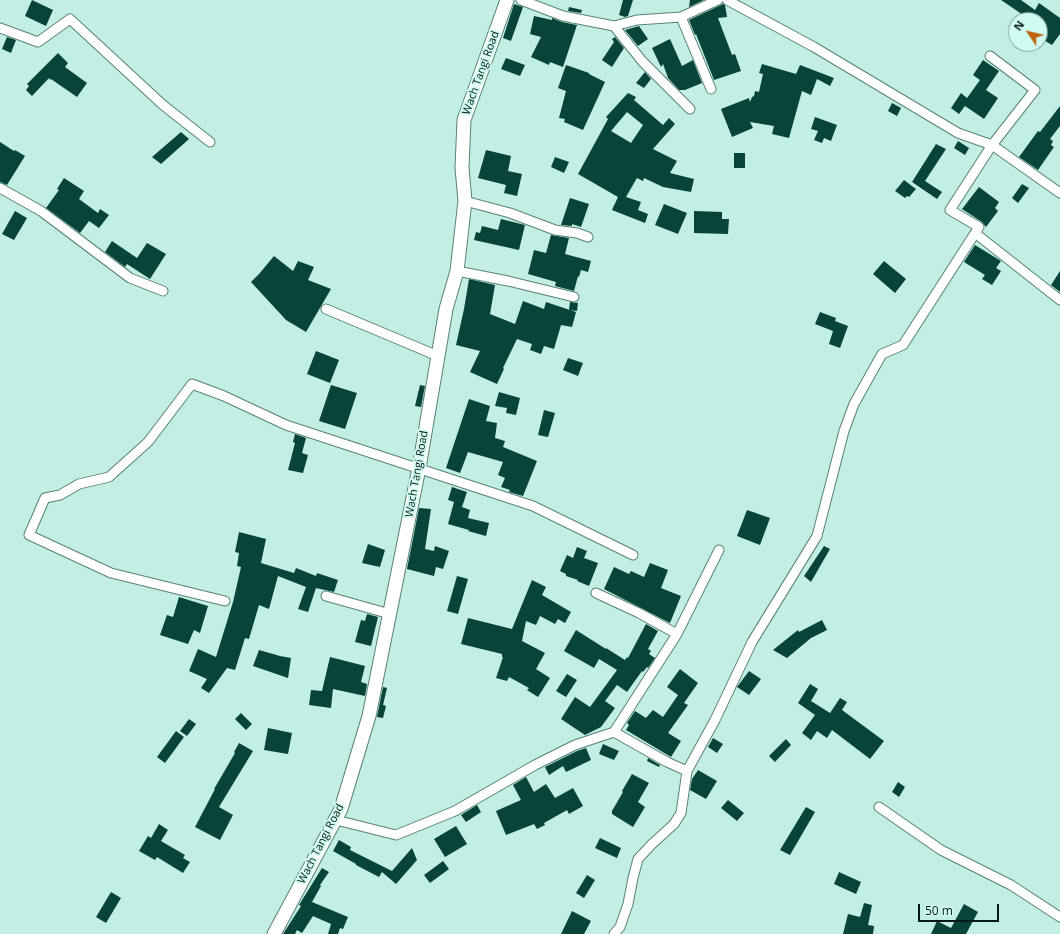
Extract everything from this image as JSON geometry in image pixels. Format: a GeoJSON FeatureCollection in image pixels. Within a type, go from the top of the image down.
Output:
{"type":"FeatureCollection","features":[{"type":"Feature","properties":{"kind":"main road","name":"Wach Tangi Road"},"geometry":{"type":"LineString","coordinates":[[274,934],[341,809],[369,716],[419,468],[446,309],[457,271],[465,201],[462,168],[464,120],[507,0]]}},
{"type":"Feature","properties":{"kind":"street"},"geometry":{"type":"LineString","coordinates":[[520,0],[563,16],[614,26],[637,20],[681,17],[718,0]]}},
{"type":"Feature","properties":{"kind":"street"},"geometry":{"type":"LineString","coordinates":[[727,0],[814,47],[958,133],[992,145],[1060,193]]}},
{"type":"Feature","properties":{"kind":"street"},"geometry":{"type":"LineString","coordinates":[[681,17],[712,89]]}},
{"type":"Feature","properties":{"kind":"street"},"geometry":{"type":"LineString","coordinates":[[0,28],[38,42],[70,19],[163,105],[210,142]]}},
{"type":"Feature","properties":{"kind":"street"},"geometry":{"type":"LineString","coordinates":[[614,26],[642,62],[690,109]]}},
{"type":"Feature","properties":{"kind":"street"},"geometry":{"type":"LineString","coordinates":[[614,934],[620,926],[628,904],[638,859],[674,824],[681,813],[688,771],[715,720],[752,642],[817,536],[844,431],[854,404],[882,354],[903,345],[979,227],[950,210],[992,145],[1035,90],[990,56]]}},
{"type":"Feature","properties":{"kind":"street"},"geometry":{"type":"LineString","coordinates":[[0,188],[41,210],[130,278],[163,291]]}},
{"type":"Feature","properties":{"kind":"street"},"geometry":{"type":"LineString","coordinates":[[465,201],[510,213],[555,230],[577,233],[588,237]]}},
{"type":"Feature","properties":{"kind":"street"},"geometry":{"type":"LineString","coordinates":[[975,232],[1060,300]]}},
{"type":"Feature","properties":{"kind":"street"},"geometry":{"type":"LineString","coordinates":[[457,271],[508,281],[574,297]]}},
{"type":"Feature","properties":{"kind":"street"},"geometry":{"type":"LineString","coordinates":[[326,309],[438,356]]}},
{"type":"Feature","properties":{"kind":"street"},"geometry":{"type":"LineString","coordinates":[[225,601],[111,572],[28,535],[45,498],[60,495],[79,484],[109,477],[148,442],[192,384],[224,396],[286,425],[533,506],[633,555]]}},
{"type":"Feature","properties":{"kind":"street"},"geometry":{"type":"LineString","coordinates":[[336,820],[396,835],[455,811],[535,765],[575,745],[614,732],[677,634],[719,550]]}},
{"type":"Feature","properties":{"kind":"street"},"geometry":{"type":"LineString","coordinates":[[596,593],[639,613],[677,634]]}},
{"type":"Feature","properties":{"kind":"street"},"geometry":{"type":"LineString","coordinates":[[326,596],[390,614]]}},
{"type":"Feature","properties":{"kind":"street"},"geometry":{"type":"LineString","coordinates":[[614,732],[667,762],[688,771]]}},
{"type":"Feature","properties":{"kind":"street"},"geometry":{"type":"LineString","coordinates":[[879,807],[940,850],[1011,885],[1060,917]]}},
{"type":"Feature","properties":{"kind":"building"},"geometry":{"type":"Polygon","coordinates":[[[32,0],[53,10],[46,26],[25,16],[32,0]]]}},
{"type":"Feature","properties":{"kind":"building"},"geometry":{"type":"Polygon","coordinates":[[[623,0],[633,0],[628,16],[625,17],[619,15],[623,0]]]}},
{"type":"Feature","properties":{"kind":"building"},"geometry":{"type":"Polygon","coordinates":[[[690,0],[704,0],[689,7],[690,0]]]}},
{"type":"Feature","properties":{"kind":"building"},"geometry":{"type":"Polygon","coordinates":[[[1001,0],[1021,0],[1035,10],[1039,3],[1060,18],[1060,34],[1052,45],[1048,43],[1048,12],[1019,12],[1001,0]]]}},
{"type":"Feature","properties":{"kind":"building"},"geometry":{"type":"Polygon","coordinates":[[[514,4],[523,7],[511,41],[503,38],[514,4]]]}},
{"type":"Feature","properties":{"kind":"building"},"geometry":{"type":"Polygon","coordinates":[[[723,4],[725,5],[727,17],[718,18],[732,55],[735,54],[741,71],[714,80],[689,20],[723,4]]]}},
{"type":"Feature","properties":{"kind":"building"},"geometry":{"type":"Polygon","coordinates":[[[569,7],[582,10],[581,13],[568,11],[569,7]]]}},
{"type":"Feature","properties":{"kind":"building"},"geometry":{"type":"Polygon","coordinates":[[[534,16],[552,20],[552,18],[577,25],[563,67],[550,62],[549,65],[531,57],[541,37],[530,34],[534,16]]]}},
{"type":"Feature","properties":{"kind":"building"},"geometry":{"type":"Polygon","coordinates":[[[639,26],[648,39],[638,46],[625,30],[639,26]]]}},
{"type":"Feature","properties":{"kind":"building"},"geometry":{"type":"Polygon","coordinates":[[[7,37],[16,40],[11,53],[2,49],[7,37]]]}},
{"type":"Feature","properties":{"kind":"building"},"geometry":{"type":"Polygon","coordinates":[[[615,37],[624,48],[612,67],[602,60],[614,42],[612,39],[615,37]]]}},
{"type":"Feature","properties":{"kind":"building"},"geometry":{"type":"Polygon","coordinates":[[[670,39],[682,66],[693,60],[702,83],[685,90],[679,90],[668,78],[663,64],[661,67],[652,48],[670,39]]]}},
{"type":"Feature","properties":{"kind":"building"},"geometry":{"type":"Polygon","coordinates":[[[58,53],[68,63],[65,67],[87,83],[77,97],[49,78],[32,96],[26,90],[29,86],[27,84],[58,53]]]}},
{"type":"Feature","properties":{"kind":"building"},"geometry":{"type":"Polygon","coordinates":[[[506,58],[525,65],[520,76],[501,69],[506,58]]]}},
{"type":"Feature","properties":{"kind":"building"},"geometry":{"type":"Polygon","coordinates":[[[983,60],[999,71],[986,90],[998,98],[984,119],[965,106],[959,114],[951,108],[961,93],[967,98],[980,80],[973,75],[983,60]]]}},
{"type":"Feature","properties":{"kind":"building"},"geometry":{"type":"Polygon","coordinates":[[[762,64],[796,74],[800,65],[834,78],[830,86],[817,79],[811,95],[802,91],[789,138],[772,134],[774,126],[750,122],[753,128],[732,137],[721,109],[749,98],[750,102],[755,91],[759,92],[763,74],[759,73],[762,64]]]}},
{"type":"Feature","properties":{"kind":"building"},"geometry":{"type":"Polygon","coordinates":[[[566,65],[589,73],[605,82],[583,130],[564,122],[565,119],[559,118],[566,91],[558,88],[566,65]]]}},
{"type":"Feature","properties":{"kind":"building"},"geometry":{"type":"Polygon","coordinates":[[[645,72],[651,79],[644,88],[636,83],[645,72]]]}},
{"type":"Feature","properties":{"kind":"building"},"geometry":{"type":"Polygon","coordinates":[[[628,93],[636,97],[634,100],[663,125],[669,118],[675,124],[653,149],[677,161],[670,173],[694,179],[691,192],[663,187],[644,178],[643,181],[637,178],[626,197],[641,202],[638,210],[648,214],[645,223],[612,210],[618,197],[578,174],[608,119],[606,117],[628,93]],[[627,112],[611,131],[631,143],[643,125],[627,112]]]}},
{"type":"Feature","properties":{"kind":"building"},"geometry":{"type":"Polygon","coordinates":[[[892,103],[901,108],[897,116],[888,111],[892,103]]]}},
{"type":"Feature","properties":{"kind":"building"},"geometry":{"type":"Polygon","coordinates":[[[1060,106],[1060,126],[1050,139],[1053,141],[1051,145],[1054,147],[1038,170],[1019,157],[1038,131],[1040,132],[1060,106]]]}},
{"type":"Feature","properties":{"kind":"building"},"geometry":{"type":"Polygon","coordinates":[[[815,117],[837,125],[831,141],[824,138],[822,143],[814,140],[818,131],[811,129],[815,117]]]}},
{"type":"Feature","properties":{"kind":"building"},"geometry":{"type":"Polygon","coordinates":[[[181,132],[189,139],[161,164],[152,157],[181,132]]]}},
{"type":"Feature","properties":{"kind":"building"},"geometry":{"type":"Polygon","coordinates":[[[958,141],[969,148],[965,155],[954,148],[958,141]]]}},
{"type":"Feature","properties":{"kind":"building"},"geometry":{"type":"Polygon","coordinates":[[[0,142],[25,156],[7,185],[0,182],[0,142]]]}},
{"type":"Feature","properties":{"kind":"building"},"geometry":{"type":"Polygon","coordinates":[[[936,144],[946,149],[925,181],[942,192],[937,199],[912,182],[936,144]]]}},
{"type":"Feature","properties":{"kind":"building"},"geometry":{"type":"Polygon","coordinates":[[[486,150],[511,156],[508,171],[522,174],[517,196],[504,193],[506,185],[478,178],[486,150]]]}},
{"type":"Feature","properties":{"kind":"building"},"geometry":{"type":"Polygon","coordinates":[[[734,153],[745,153],[745,168],[734,168],[734,153]]]}},
{"type":"Feature","properties":{"kind":"building"},"geometry":{"type":"Polygon","coordinates":[[[555,157],[569,162],[564,173],[551,167],[555,157]]]}},
{"type":"Feature","properties":{"kind":"building"},"geometry":{"type":"Polygon","coordinates":[[[64,178],[84,191],[79,199],[98,213],[100,209],[109,215],[99,228],[89,221],[80,233],[46,208],[59,190],[57,189],[64,178]]]}},
{"type":"Feature","properties":{"kind":"building"},"geometry":{"type":"Polygon","coordinates":[[[904,180],[916,189],[909,197],[907,196],[905,198],[895,191],[904,180]]]}},
{"type":"Feature","properties":{"kind":"building"},"geometry":{"type":"Polygon","coordinates":[[[1022,184],[1029,188],[1018,203],[1012,198],[1022,184]]]}},
{"type":"Feature","properties":{"kind":"building"},"geometry":{"type":"Polygon","coordinates":[[[979,187],[999,202],[995,208],[998,211],[986,227],[982,222],[962,209],[979,187]]]}},
{"type":"Feature","properties":{"kind":"building"},"geometry":{"type":"Polygon","coordinates":[[[570,198],[589,204],[581,227],[572,224],[572,226],[561,225],[570,198]]]}},
{"type":"Feature","properties":{"kind":"building"},"geometry":{"type":"Polygon","coordinates":[[[664,204],[687,213],[678,234],[655,225],[664,204]]]}},
{"type":"Feature","properties":{"kind":"building"},"geometry":{"type":"Polygon","coordinates":[[[15,211],[27,218],[14,240],[2,234],[15,211]]]}},
{"type":"Feature","properties":{"kind":"building"},"geometry":{"type":"Polygon","coordinates":[[[694,211],[722,212],[722,219],[729,219],[728,234],[694,233],[694,211]]]}},
{"type":"Feature","properties":{"kind":"building"},"geometry":{"type":"Polygon","coordinates":[[[501,219],[525,225],[519,250],[474,240],[476,232],[480,233],[482,226],[498,230],[501,219]]]}},
{"type":"Feature","properties":{"kind":"building"},"geometry":{"type":"Polygon","coordinates":[[[551,235],[569,238],[565,254],[591,261],[588,272],[581,270],[574,291],[555,286],[556,282],[528,274],[534,250],[546,253],[551,235]]]}},
{"type":"Feature","properties":{"kind":"building"},"geometry":{"type":"Polygon","coordinates":[[[112,241],[137,258],[147,243],[166,254],[150,279],[127,264],[125,267],[105,252],[112,241]]]}},
{"type":"Feature","properties":{"kind":"building"},"geometry":{"type":"Polygon","coordinates":[[[975,245],[1001,261],[996,268],[1001,271],[992,285],[982,279],[985,275],[964,262],[975,245]]]}},
{"type":"Feature","properties":{"kind":"building"},"geometry":{"type":"Polygon","coordinates":[[[274,256],[293,271],[298,261],[314,267],[308,280],[331,289],[306,332],[286,320],[251,282],[274,256]]]}},
{"type":"Feature","properties":{"kind":"building"},"geometry":{"type":"Polygon","coordinates":[[[884,261],[906,279],[895,293],[873,274],[884,261]]]}},
{"type":"Feature","properties":{"kind":"building"},"geometry":{"type":"Polygon","coordinates":[[[1060,271],[1060,292],[1051,285],[1060,271]]]}},
{"type":"Feature","properties":{"kind":"building"},"geometry":{"type":"Polygon","coordinates":[[[469,279],[495,285],[490,314],[515,324],[523,301],[544,309],[546,302],[576,312],[572,327],[561,325],[554,349],[544,346],[541,354],[530,350],[532,344],[517,339],[497,384],[470,372],[480,351],[456,345],[469,279]]]}},
{"type":"Feature","properties":{"kind":"building"},"geometry":{"type":"Polygon","coordinates":[[[570,302],[578,303],[577,311],[569,310],[570,302]]]}},
{"type":"Feature","properties":{"kind":"building"},"geometry":{"type":"Polygon","coordinates":[[[820,312],[836,318],[835,321],[848,326],[840,348],[829,344],[833,331],[815,324],[820,312]]]}},
{"type":"Feature","properties":{"kind":"building"},"geometry":{"type":"Polygon","coordinates":[[[316,351],[339,360],[330,383],[307,374],[316,351]]]}},
{"type":"Feature","properties":{"kind":"building"},"geometry":{"type":"Polygon","coordinates":[[[568,358],[583,363],[578,376],[563,370],[568,358]]]}},
{"type":"Feature","properties":{"kind":"building"},"geometry":{"type":"Polygon","coordinates":[[[331,385],[357,393],[345,429],[319,421],[331,385]]]}},
{"type":"Feature","properties":{"kind":"building"},"geometry":{"type":"Polygon","coordinates":[[[420,385],[425,386],[421,407],[415,406],[420,385]]]}},
{"type":"Feature","properties":{"kind":"building"},"geometry":{"type":"Polygon","coordinates":[[[499,392],[520,398],[516,415],[506,413],[507,408],[495,406],[499,392]]]}},
{"type":"Feature","properties":{"kind":"building"},"geometry":{"type":"Polygon","coordinates":[[[469,399],[490,406],[486,421],[497,423],[495,438],[505,441],[503,447],[537,461],[523,496],[509,492],[510,490],[501,487],[505,478],[498,475],[503,462],[468,452],[460,473],[446,468],[469,399]]]}},
{"type":"Feature","properties":{"kind":"building"},"geometry":{"type":"Polygon","coordinates":[[[544,410],[555,413],[548,437],[538,435],[544,410]]]}},
{"type":"Feature","properties":{"kind":"building"},"geometry":{"type":"Polygon","coordinates":[[[295,434],[306,438],[302,453],[308,455],[303,473],[288,470],[295,443],[293,442],[295,434]]]}},
{"type":"Feature","properties":{"kind":"building"},"geometry":{"type":"Polygon","coordinates":[[[452,487],[467,492],[462,507],[470,510],[468,518],[489,523],[486,536],[448,524],[454,502],[448,500],[452,487]]]}},
{"type":"Feature","properties":{"kind":"building"},"geometry":{"type":"Polygon","coordinates":[[[419,508],[431,509],[425,549],[434,551],[435,546],[449,551],[443,569],[436,567],[434,576],[407,569],[419,508]]]}},
{"type":"Feature","properties":{"kind":"building"},"geometry":{"type":"Polygon","coordinates":[[[747,510],[770,518],[760,545],[737,536],[747,510]]]}},
{"type":"Feature","properties":{"kind":"building"},"geometry":{"type":"Polygon","coordinates":[[[239,532],[266,539],[261,563],[294,573],[296,568],[316,576],[317,573],[338,580],[334,592],[316,588],[308,612],[298,609],[306,587],[278,576],[269,609],[259,605],[249,639],[245,638],[235,670],[227,668],[209,693],[201,688],[207,679],[189,671],[198,649],[216,657],[233,602],[241,567],[237,566],[239,553],[235,552],[239,532]]]}},
{"type":"Feature","properties":{"kind":"building"},"geometry":{"type":"Polygon","coordinates":[[[368,544],[385,550],[380,567],[362,563],[368,544]]]}},
{"type":"Feature","properties":{"kind":"building"},"geometry":{"type":"Polygon","coordinates":[[[824,546],[830,549],[811,582],[804,576],[824,546]]]}},
{"type":"Feature","properties":{"kind":"building"},"geometry":{"type":"Polygon","coordinates":[[[577,547],[587,551],[584,558],[598,563],[589,586],[566,576],[566,574],[560,571],[567,555],[573,558],[577,547]]]}},
{"type":"Feature","properties":{"kind":"building"},"geometry":{"type":"Polygon","coordinates":[[[650,563],[668,570],[661,588],[681,596],[670,623],[604,589],[614,567],[629,574],[631,571],[644,577],[650,563]]]}},
{"type":"Feature","properties":{"kind":"building"},"geometry":{"type":"Polygon","coordinates":[[[457,576],[468,579],[458,614],[447,611],[457,576]]]}},
{"type":"Feature","properties":{"kind":"building"},"geometry":{"type":"Polygon","coordinates":[[[532,580],[546,587],[542,595],[571,612],[565,623],[558,619],[555,624],[540,616],[536,625],[526,621],[522,641],[545,653],[536,669],[550,678],[538,697],[527,690],[529,688],[509,677],[507,681],[496,678],[503,657],[502,654],[461,644],[468,618],[512,629],[532,580]]]}},
{"type":"Feature","properties":{"kind":"building"},"geometry":{"type":"Polygon","coordinates":[[[179,597],[208,606],[200,633],[194,630],[188,644],[160,635],[167,615],[173,617],[179,597]]]}},
{"type":"Feature","properties":{"kind":"building"},"geometry":{"type":"Polygon","coordinates":[[[367,614],[378,617],[371,646],[355,642],[361,620],[365,621],[367,614]]]}},
{"type":"Feature","properties":{"kind":"building"},"geometry":{"type":"Polygon","coordinates":[[[822,620],[827,630],[811,638],[787,658],[773,650],[798,630],[799,632],[822,620]]]}},
{"type":"Feature","properties":{"kind":"building"},"geometry":{"type":"Polygon","coordinates":[[[646,624],[658,631],[648,649],[651,651],[649,654],[655,658],[648,668],[647,667],[643,672],[642,671],[627,692],[617,685],[605,701],[615,708],[601,727],[585,735],[561,719],[575,697],[590,707],[617,670],[599,659],[594,668],[564,651],[576,630],[625,660],[627,657],[628,658],[646,624]]]}},
{"type":"Feature","properties":{"kind":"building"},"geometry":{"type":"Polygon","coordinates":[[[259,650],[291,658],[288,678],[253,666],[259,650]]]}},
{"type":"Feature","properties":{"kind":"building"},"geometry":{"type":"Polygon","coordinates":[[[330,657],[365,666],[361,682],[367,684],[365,696],[333,689],[331,708],[309,705],[311,690],[322,691],[330,657]]]}},
{"type":"Feature","properties":{"kind":"building"},"geometry":{"type":"Polygon","coordinates":[[[680,669],[698,683],[684,703],[688,705],[668,733],[681,741],[671,757],[626,730],[629,725],[627,723],[635,711],[646,718],[653,710],[663,717],[678,695],[667,687],[680,669]]]}},
{"type":"Feature","properties":{"kind":"building"},"geometry":{"type":"Polygon","coordinates":[[[749,671],[761,679],[749,695],[737,687],[749,671]]]}},
{"type":"Feature","properties":{"kind":"building"},"geometry":{"type":"Polygon","coordinates":[[[567,674],[577,680],[566,697],[556,691],[567,674]]]}},
{"type":"Feature","properties":{"kind":"building"},"geometry":{"type":"Polygon","coordinates":[[[810,684],[818,689],[811,701],[830,713],[840,698],[847,702],[842,710],[884,741],[870,759],[832,730],[827,738],[817,731],[811,740],[802,733],[815,715],[798,703],[810,684]]]}},
{"type":"Feature","properties":{"kind":"building"},"geometry":{"type":"Polygon","coordinates":[[[383,687],[387,688],[383,705],[386,706],[383,718],[377,717],[383,687]]]}},
{"type":"Feature","properties":{"kind":"building"},"geometry":{"type":"Polygon","coordinates":[[[241,713],[252,724],[246,730],[235,719],[241,713]]]}},
{"type":"Feature","properties":{"kind":"building"},"geometry":{"type":"Polygon","coordinates":[[[189,719],[196,724],[187,736],[180,731],[189,719]]]}},
{"type":"Feature","properties":{"kind":"building"},"geometry":{"type":"Polygon","coordinates":[[[268,728],[292,733],[288,754],[264,750],[268,728]]]}},
{"type":"Feature","properties":{"kind":"building"},"geometry":{"type":"Polygon","coordinates":[[[176,731],[184,737],[165,763],[157,757],[176,731]]]}},
{"type":"Feature","properties":{"kind":"building"},"geometry":{"type":"Polygon","coordinates":[[[713,738],[723,744],[717,753],[708,747],[713,738]]]}},
{"type":"Feature","properties":{"kind":"building"},"geometry":{"type":"Polygon","coordinates":[[[786,739],[791,745],[775,762],[769,756],[786,739]]]}},
{"type":"Feature","properties":{"kind":"building"},"geometry":{"type":"Polygon","coordinates":[[[239,743],[253,751],[219,807],[233,815],[220,840],[195,827],[239,743]]]}},
{"type":"Feature","properties":{"kind":"building"},"geometry":{"type":"Polygon","coordinates":[[[603,744],[619,751],[614,760],[599,754],[603,744]]]}},
{"type":"Feature","properties":{"kind":"building"},"geometry":{"type":"Polygon","coordinates":[[[586,748],[591,760],[566,772],[563,766],[549,775],[545,767],[586,748]]]}},
{"type":"Feature","properties":{"kind":"building"},"geometry":{"type":"Polygon","coordinates":[[[648,758],[660,765],[659,767],[647,761],[648,758]]]}},
{"type":"Feature","properties":{"kind":"building"},"geometry":{"type":"Polygon","coordinates":[[[698,770],[717,781],[706,799],[690,790],[692,779],[698,770]]]}},
{"type":"Feature","properties":{"kind":"building"},"geometry":{"type":"Polygon","coordinates":[[[632,774],[649,783],[638,802],[645,807],[633,827],[612,814],[612,811],[623,792],[622,791],[632,774]]]}},
{"type":"Feature","properties":{"kind":"building"},"geometry":{"type":"Polygon","coordinates":[[[526,777],[534,792],[546,784],[555,798],[573,788],[583,806],[569,814],[567,810],[544,823],[545,825],[537,829],[534,824],[506,835],[496,811],[521,800],[513,785],[526,777]]]}},
{"type":"Feature","properties":{"kind":"building"},"geometry":{"type":"Polygon","coordinates":[[[898,782],[905,787],[899,797],[892,792],[898,782]]]}},
{"type":"Feature","properties":{"kind":"building"},"geometry":{"type":"Polygon","coordinates":[[[728,800],[744,813],[737,821],[721,808],[728,800]]]}},
{"type":"Feature","properties":{"kind":"building"},"geometry":{"type":"Polygon","coordinates":[[[477,805],[481,812],[466,822],[461,815],[477,805]]]}},
{"type":"Feature","properties":{"kind":"building"},"geometry":{"type":"Polygon","coordinates":[[[806,807],[815,812],[790,855],[780,850],[806,807]]]}},
{"type":"Feature","properties":{"kind":"building"},"geometry":{"type":"Polygon","coordinates":[[[159,824],[168,830],[161,841],[185,855],[183,858],[190,862],[183,873],[157,857],[155,860],[139,851],[148,836],[151,838],[159,824]]]}},
{"type":"Feature","properties":{"kind":"building"},"geometry":{"type":"Polygon","coordinates":[[[456,826],[467,844],[445,857],[434,839],[456,826]]]}},
{"type":"Feature","properties":{"kind":"building"},"geometry":{"type":"Polygon","coordinates":[[[600,838],[621,848],[617,858],[595,848],[600,838]]]}},
{"type":"Feature","properties":{"kind":"building"},"geometry":{"type":"Polygon","coordinates":[[[339,840],[351,847],[350,850],[392,871],[412,848],[417,860],[396,884],[382,872],[379,877],[333,851],[339,840]]]}},
{"type":"Feature","properties":{"kind":"building"},"geometry":{"type":"Polygon","coordinates":[[[443,861],[449,869],[430,883],[424,875],[443,861]]]}},
{"type":"Feature","properties":{"kind":"building"},"geometry":{"type":"Polygon","coordinates":[[[322,868],[329,872],[320,885],[321,886],[312,902],[348,917],[343,929],[340,928],[338,934],[328,934],[331,924],[313,916],[302,933],[297,930],[295,934],[283,934],[301,906],[299,905],[322,868]]]}},
{"type":"Feature","properties":{"kind":"building"},"geometry":{"type":"Polygon","coordinates":[[[839,872],[861,882],[856,894],[834,884],[839,872]]]}},
{"type":"Feature","properties":{"kind":"building"},"geometry":{"type":"Polygon","coordinates":[[[587,875],[595,880],[584,898],[576,893],[587,875]]]}},
{"type":"Feature","properties":{"kind":"building"},"geometry":{"type":"Polygon","coordinates":[[[111,892],[121,898],[106,923],[96,917],[111,892]]]}},
{"type":"Feature","properties":{"kind":"building"},"geometry":{"type":"Polygon","coordinates":[[[864,903],[872,905],[868,925],[874,926],[873,934],[843,934],[848,914],[860,917],[864,903]]]}},
{"type":"Feature","properties":{"kind":"building"},"geometry":{"type":"Polygon","coordinates":[[[964,904],[978,912],[966,934],[931,934],[937,921],[951,928],[964,904]]]}},
{"type":"Feature","properties":{"kind":"building"},"geometry":{"type":"Polygon","coordinates":[[[572,911],[591,921],[584,934],[561,934],[572,911]]]}}]}
